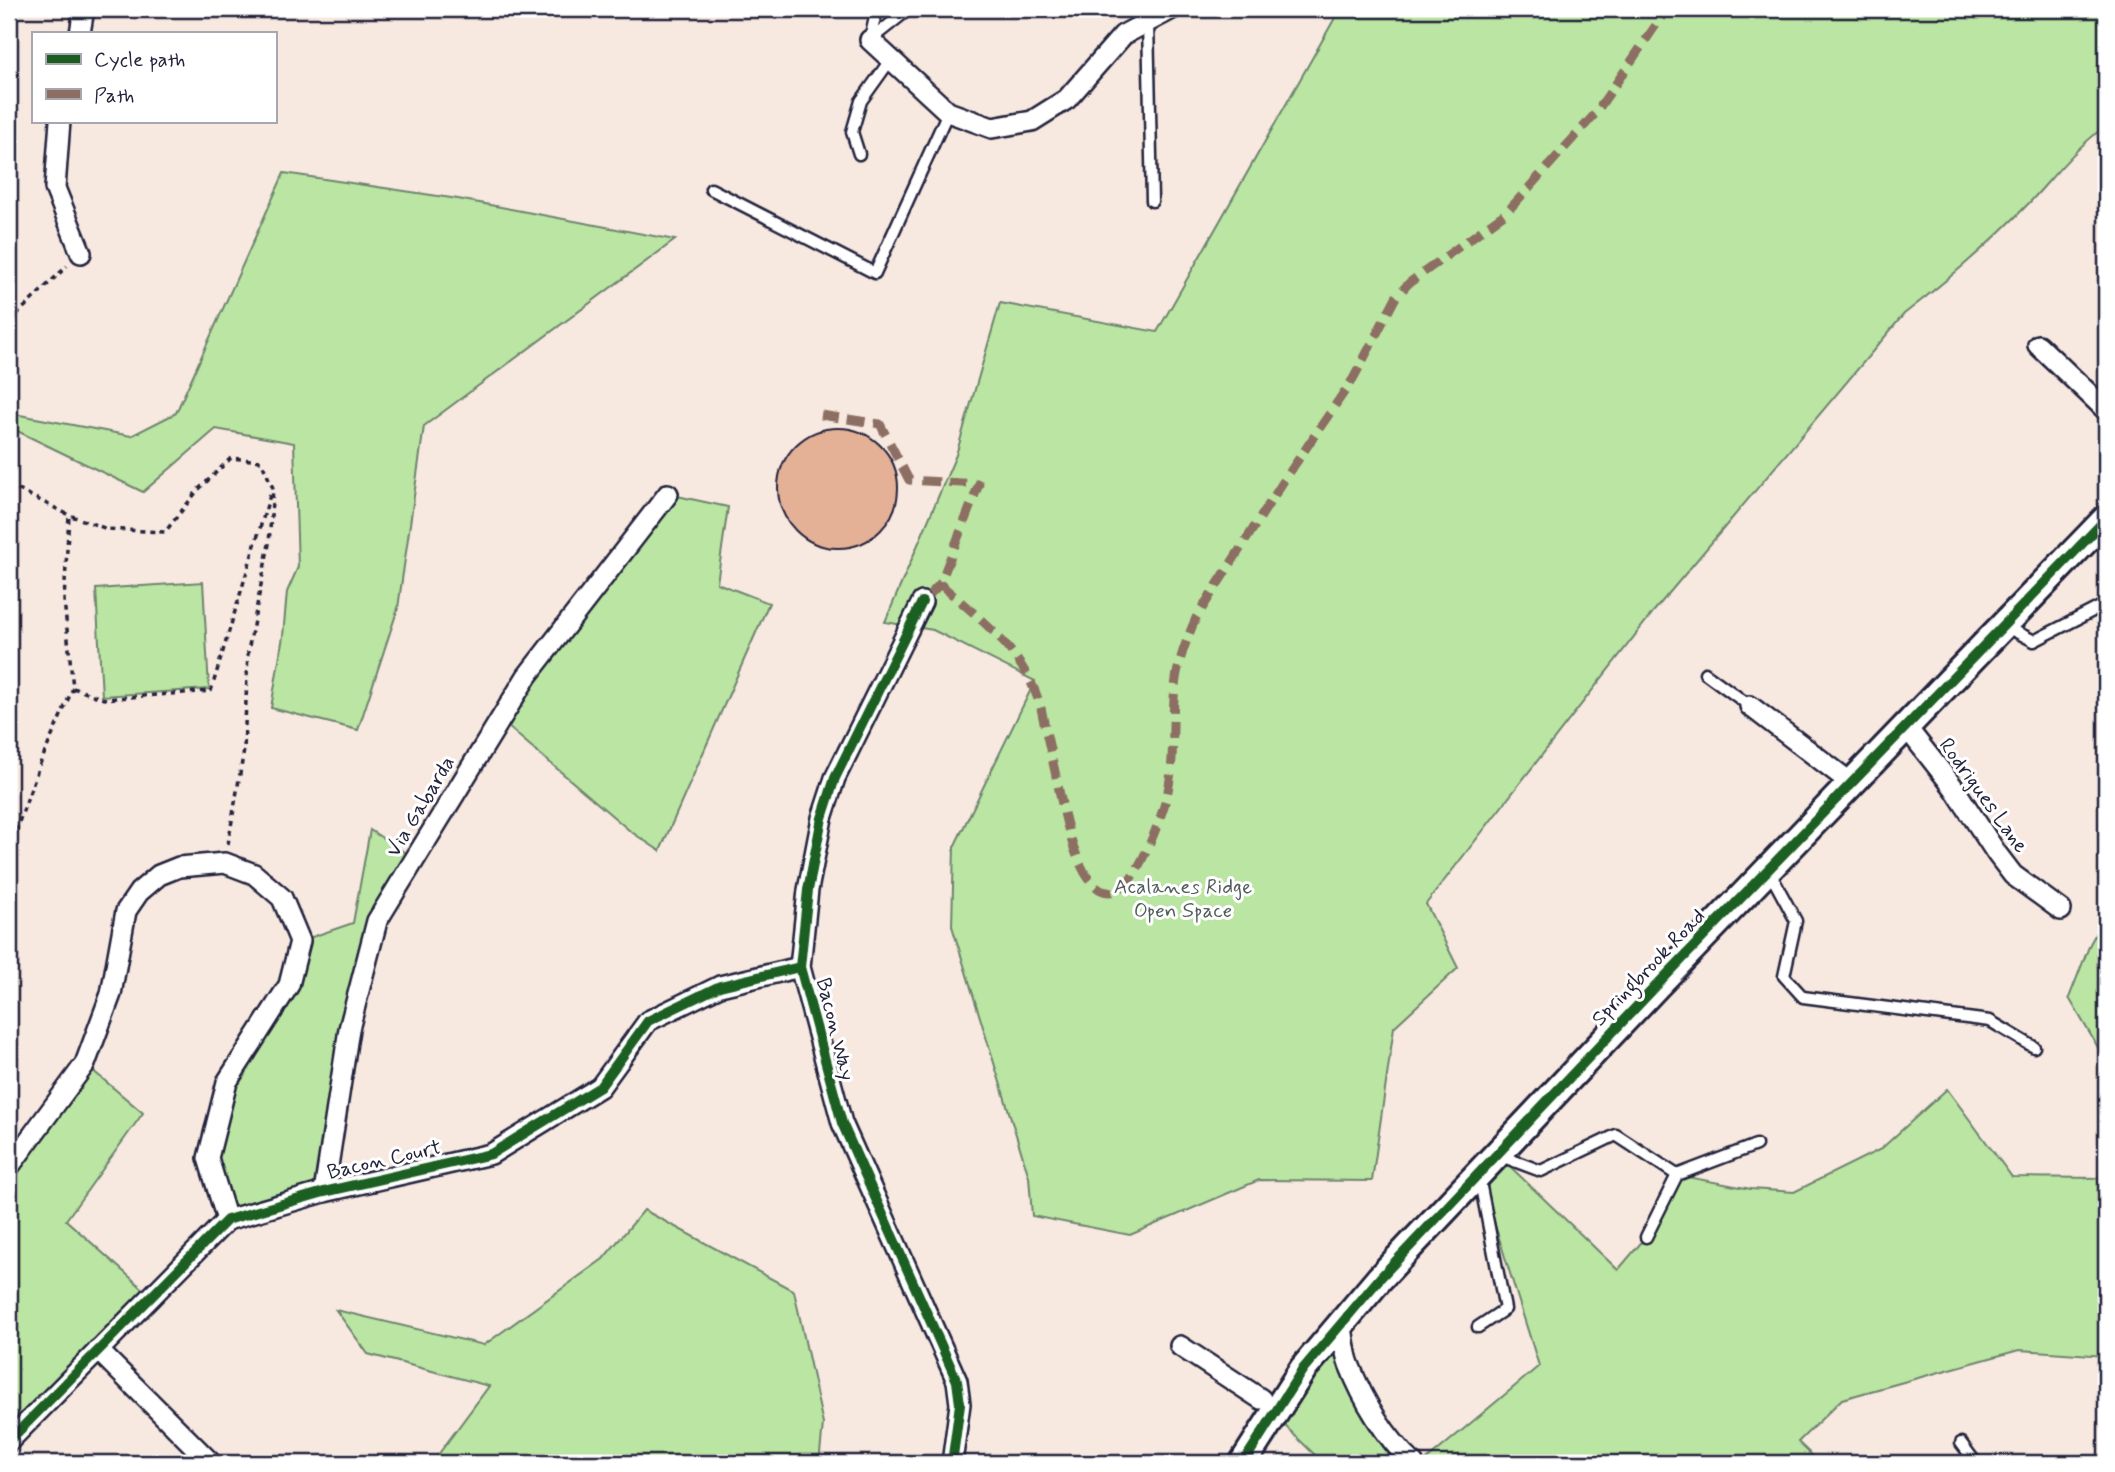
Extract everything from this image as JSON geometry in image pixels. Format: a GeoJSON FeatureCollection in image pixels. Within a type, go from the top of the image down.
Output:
{"type":"FeatureCollection","features":[{"type":"Feature","properties":{"kind":"street"},"geometry":{"type":"LineString","coordinates":[[80,32],[84,9]]}},
{"type":"Feature","properties":{"kind":"street"},"geometry":{"type":"LineString","coordinates":[[870,40],[948,112],[992,128],[1032,121],[1067,99],[1123,35],[1172,9]]}},
{"type":"Feature","properties":{"kind":"street"},"geometry":{"type":"LineString","coordinates":[[60,122],[55,188],[81,253]]}},
{"type":"Feature","properties":{"kind":"street"},"geometry":{"type":"LineString","coordinates":[[2038,345],[2106,410]]}},
{"type":"Feature","properties":{"kind":"street","name":"Via Gabarda"},"geometry":{"type":"LineString","coordinates":[[324,1192],[349,1029],[377,921],[527,676],[668,494]]}},
{"type":"Feature","properties":{"kind":"street","name":"Springbrook Road"},"geometry":{"type":"LineString","coordinates":[[1243,1463],[1284,1395],[1341,1321],[1497,1154],[2106,519]]}},
{"type":"Feature","properties":{"kind":"street","name":"Bacon Way"},"geometry":{"type":"LineString","coordinates":[[922,602],[835,778],[822,818],[808,890],[800,967],[842,1123],[957,1381],[960,1404],[952,1463]]}},
{"type":"Feature","properties":{"kind":"street"},"geometry":{"type":"LineString","coordinates":[[1750,706],[1851,783]]}},
{"type":"Feature","properties":{"kind":"street","name":"Rodrigues Lane"},"geometry":{"type":"LineString","coordinates":[[1907,728],[1954,788],[2014,875],[2061,910]]}},
{"type":"Feature","properties":{"kind":"street"},"geometry":{"type":"LineString","coordinates":[[9,1167],[85,1064],[111,994],[126,911],[139,892],[159,875],[179,867],[225,863],[254,874],[282,898],[300,942],[289,985],[227,1082],[208,1158],[227,1220]]}},
{"type":"Feature","properties":{"kind":"street","name":"Bacon Court"},"geometry":{"type":"LineString","coordinates":[[9,1441],[227,1220],[324,1192],[491,1154],[600,1087],[648,1021],[720,986],[800,967]]}},
{"type":"Feature","properties":{"kind":"street"},"geometry":{"type":"LineString","coordinates":[[1341,1321],[1348,1362],[1365,1397],[1394,1445],[1413,1463]]}},
{"type":"Feature","properties":{"kind":"street"},"geometry":{"type":"LineString","coordinates":[[1180,1346],[1261,1399]]}},
{"type":"Feature","properties":{"kind":"street","name":"Springbrook Road"},"geometry":{"type":"LineString","coordinates":[[1227,1463],[1261,1399],[1289,1369],[1319,1348]]}},
{"type":"Feature","properties":{"kind":"street"},"geometry":{"type":"LineString","coordinates":[[98,1350],[211,1463]]}},
{"type":"Feature","properties":{"kind":"lane"},"geometry":{"type":"LineString","coordinates":[[870,40],[877,9]]}},
{"type":"Feature","properties":{"kind":"lane"},"geometry":{"type":"LineString","coordinates":[[870,40],[909,9]]}},
{"type":"Feature","properties":{"kind":"lane"},"geometry":{"type":"LineString","coordinates":[[1148,22],[1153,201]]}},
{"type":"Feature","properties":{"kind":"lane"},"geometry":{"type":"LineString","coordinates":[[859,154],[852,132],[861,101],[891,59]]}},
{"type":"Feature","properties":{"kind":"lane"},"geometry":{"type":"LineString","coordinates":[[711,189],[875,273],[948,112]]}},
{"type":"Feature","properties":{"kind":"lane"},"geometry":{"type":"LineString","coordinates":[[2005,626],[2034,641],[2106,604]]}},
{"type":"Feature","properties":{"kind":"lane"},"geometry":{"type":"LineString","coordinates":[[1705,673],[1750,706]]}},
{"type":"Feature","properties":{"kind":"lane"},"geometry":{"type":"LineString","coordinates":[[1768,870],[1796,921],[1784,976],[1803,997],[1990,1021],[2034,1047]]}},
{"type":"Feature","properties":{"kind":"lane"},"geometry":{"type":"LineString","coordinates":[[1497,1154],[1541,1171],[1616,1135],[1677,1175]]}},
{"type":"Feature","properties":{"kind":"lane"},"geometry":{"type":"LineString","coordinates":[[1646,1237],[1677,1175],[1756,1145]]}},
{"type":"Feature","properties":{"kind":"lane"},"geometry":{"type":"LineString","coordinates":[[1478,1327],[1505,1309],[1479,1174]]}},
{"type":"Feature","properties":{"kind":"lane"},"geometry":{"type":"LineString","coordinates":[[1961,1443],[1976,1463]]}},
{"type":"Feature","properties":{"kind":"path"},"geometry":{"type":"LineString","coordinates":[[9,322],[81,253]]}},
{"type":"Feature","properties":{"kind":"path"},"geometry":{"type":"LineString","coordinates":[[9,485],[69,515],[107,529],[166,532],[198,490],[231,458],[261,461],[273,488],[270,544],[248,651],[244,750],[225,863]]}},
{"type":"Feature","properties":{"kind":"path"},"geometry":{"type":"LineString","coordinates":[[73,688],[104,699],[211,691],[273,488]]}},
{"type":"Feature","properties":{"kind":"path"},"geometry":{"type":"LineString","coordinates":[[9,850],[39,766],[73,688],[64,600],[69,515]]}},
{"type":"Feature","properties":{"kind":"green space","name":"Acalanes Ridge Open Space"},"geometry":{"type":"Polygon","coordinates":[[[1340,9],[2106,9],[2106,126],[2075,152],[1985,246],[1904,314],[1654,611],[1426,904],[1458,968],[1394,1027],[1372,1181],[1259,1180],[1130,1235],[1032,1216],[1029,1177],[952,926],[954,847],[1035,681],[933,630],[885,622],[956,455],[1000,303],[1157,332],[1340,9]]]}},
{"type":"Feature","properties":{"kind":"green space"},"geometry":{"type":"Polygon","coordinates":[[[284,173],[458,199],[675,240],[424,426],[398,608],[358,730],[271,708],[287,592],[298,567],[294,443],[216,429],[143,492],[9,427],[9,413],[131,436],[176,413],[284,173]]]}},
{"type":"Feature","properties":{"kind":"green space"},"geometry":{"type":"Polygon","coordinates":[[[668,494],[728,507],[717,583],[769,603],[660,851],[630,831],[500,720],[668,494]]]}},
{"type":"Feature","properties":{"kind":"green space"},"geometry":{"type":"Polygon","coordinates":[[[203,582],[209,689],[102,696],[96,589],[203,582]]]}},
{"type":"Feature","properties":{"kind":"green space"},"geometry":{"type":"Polygon","coordinates":[[[370,830],[415,859],[377,921],[324,1192],[227,1220],[211,1148],[227,1082],[289,985],[300,941],[353,923],[370,830]]]}},
{"type":"Feature","properties":{"kind":"green space"},"geometry":{"type":"Polygon","coordinates":[[[2106,915],[2106,1061],[2069,998],[2090,944],[2106,915]]]}},
{"type":"Feature","properties":{"kind":"green space"},"geometry":{"type":"Polygon","coordinates":[[[85,1064],[143,1113],[66,1220],[151,1296],[9,1432],[9,1167],[85,1064]]]}},
{"type":"Feature","properties":{"kind":"green space"},"geometry":{"type":"Polygon","coordinates":[[[1947,1089],[2012,1177],[2106,1178],[2106,1356],[2019,1350],[1842,1399],[1798,1442],[1820,1463],[1423,1463],[1539,1366],[1479,1174],[1497,1154],[1618,1270],[1646,1237],[1677,1175],[1751,1189],[1794,1192],[1881,1149],[1947,1089]]]}},
{"type":"Feature","properties":{"kind":"green space"},"geometry":{"type":"Polygon","coordinates":[[[644,1210],[794,1291],[823,1424],[819,1463],[432,1463],[489,1386],[368,1354],[336,1310],[484,1345],[603,1259],[644,1210]]]}},
{"type":"Feature","properties":{"kind":"green space"},"geometry":{"type":"Polygon","coordinates":[[[1342,1347],[1413,1463],[1323,1463],[1277,1418],[1342,1347]]]}},
{"type":"Feature","properties":{"kind":"building"},"geometry":{"type":"Polygon","coordinates":[[[838,428],[861,433],[880,446],[893,465],[898,488],[893,511],[880,530],[861,543],[838,548],[815,543],[796,530],[783,511],[778,488],[783,465],[796,446],[815,433],[838,428]]]}},
{"type":"Feature","properties":{"kind":"marked path"},"geometry":{"type":"LineString","coordinates":[[940,584],[1000,639],[1013,654],[1034,688],[1070,835],[1087,876],[1098,888],[1111,892],[1127,883],[1146,853],[1166,800],[1172,762],[1177,673],[1196,618],[1353,379],[1396,297],[1409,283],[1507,212],[1595,114],[1667,9]]}},
{"type":"Feature","properties":{"kind":"marked path"},"geometry":{"type":"LineString","coordinates":[[821,415],[880,424],[909,480],[979,484],[940,584],[922,602]]}},
{"type":"Feature","properties":{"kind":"cycle path"},"geometry":{"type":"LineString","coordinates":[[1243,1463],[1303,1369],[1380,1278],[1657,985],[2106,519]]}},
{"type":"Feature","properties":{"kind":"cycle path"},"geometry":{"type":"LineString","coordinates":[[922,602],[835,778],[822,818],[808,890],[800,967],[842,1123],[957,1381],[960,1404],[952,1463]]}},
{"type":"Feature","properties":{"kind":"cycle path"},"geometry":{"type":"LineString","coordinates":[[9,1441],[227,1220],[324,1192],[491,1154],[600,1087],[648,1021],[720,986],[800,967]]}}]}
